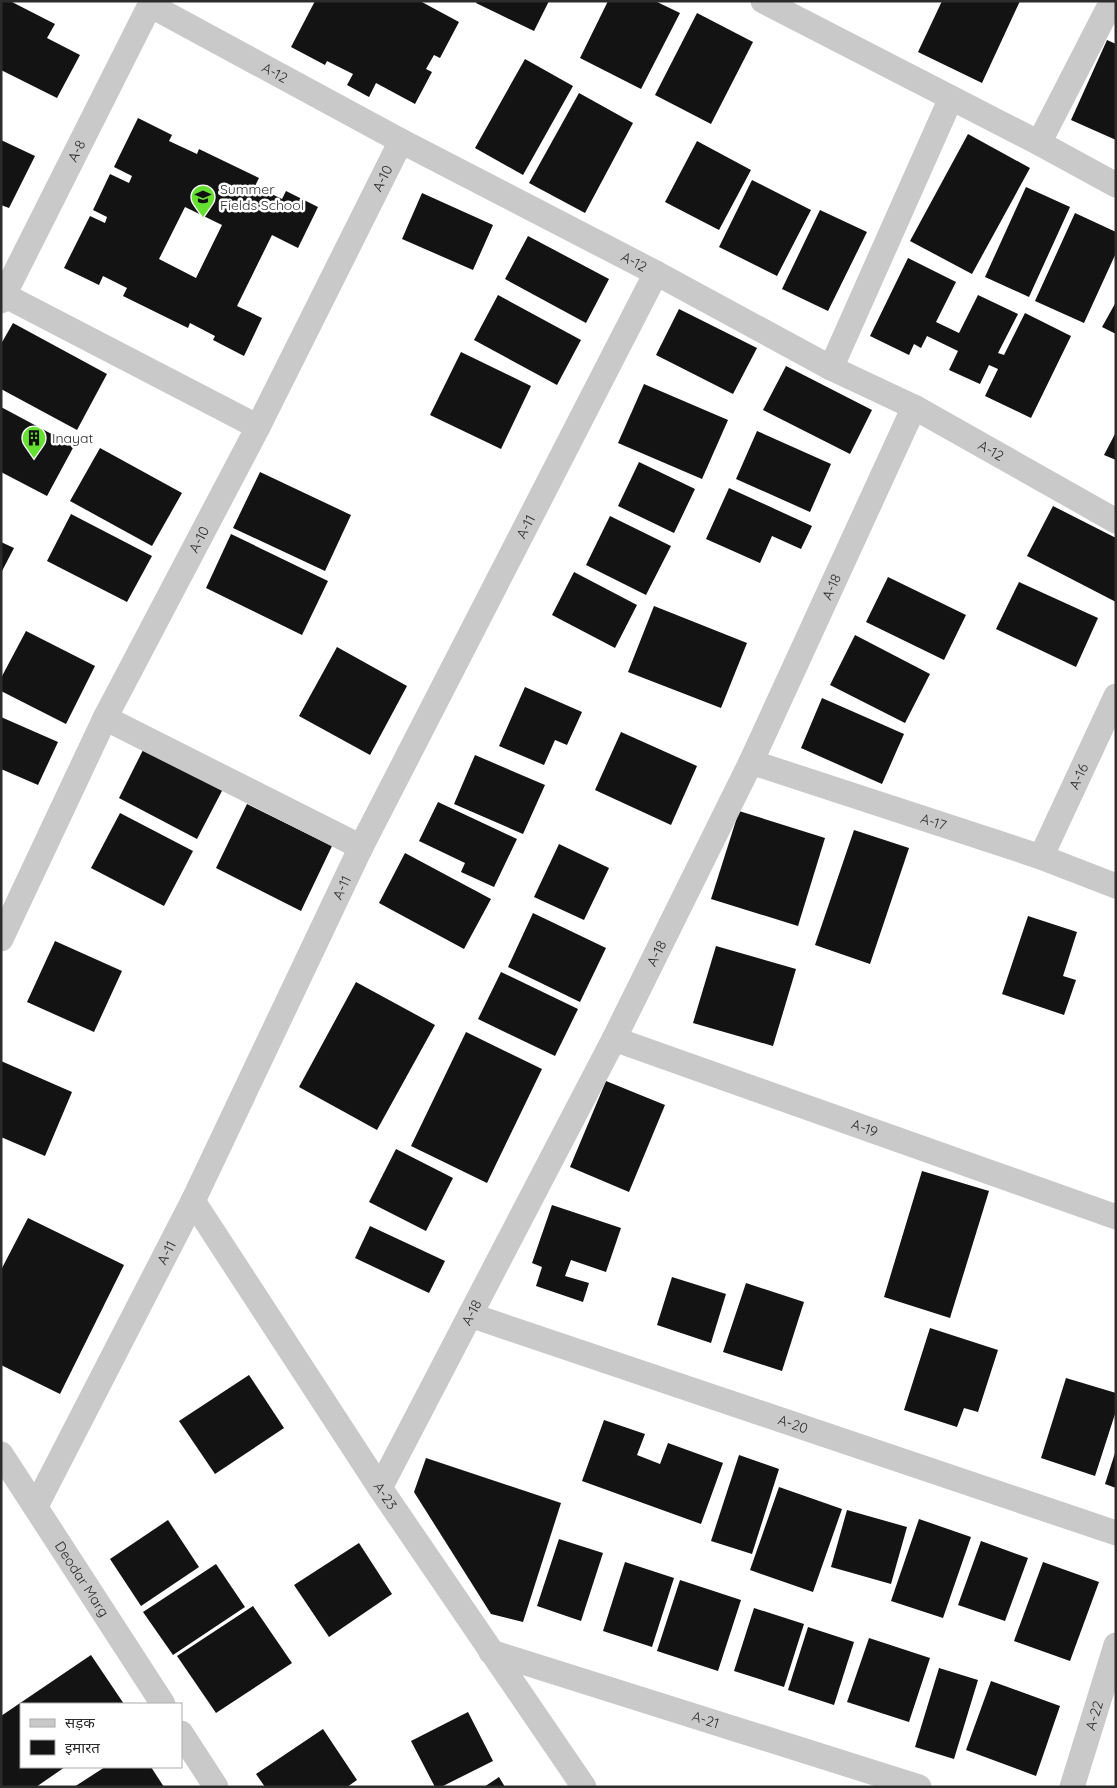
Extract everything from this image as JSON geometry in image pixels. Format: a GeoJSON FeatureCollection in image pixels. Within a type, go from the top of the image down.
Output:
{"type":"FeatureCollection","features":[{"type":"Feature","properties":{"kind":"street"},"geometry":{"type":"LineString","coordinates":[[763,1],[1039,143],[1116,185]]}},
{"type":"Feature","properties":{"kind":"street"},"geometry":{"type":"LineString","coordinates":[[1039,143],[1112,1]]}},
{"type":"Feature","properties":{"kind":"street","name":"A-12"},"geometry":{"type":"LineString","coordinates":[[151,3],[401,141],[831,368],[914,408],[1116,521]]}},
{"type":"Feature","properties":{"kind":"street","name":"A-8"},"geometry":{"type":"LineString","coordinates":[[3,298],[151,3]]}},
{"type":"Feature","properties":{"kind":"street"},"geometry":{"type":"LineString","coordinates":[[831,368],[951,98]]}},
{"type":"Feature","properties":{"kind":"street","name":"A-10"},"geometry":{"type":"LineString","coordinates":[[1,939],[105,718],[258,427],[401,141]]}},
{"type":"Feature","properties":{"kind":"street","name":"A-11"},"geometry":{"type":"LineString","coordinates":[[36,1506],[193,1201],[362,847],[656,274]]}},
{"type":"Feature","properties":{"kind":"street"},"geometry":{"type":"LineString","coordinates":[[3,298],[258,427]]}},
{"type":"Feature","properties":{"kind":"street","name":"A-18"},"geometry":{"type":"LineString","coordinates":[[380,1488],[614,1039],[751,762],[914,408]]}},
{"type":"Feature","properties":{"kind":"street","name":"A-16"},"geometry":{"type":"LineString","coordinates":[[1041,858],[1116,696]]}},
{"type":"Feature","properties":{"kind":"street"},"geometry":{"type":"LineString","coordinates":[[105,718],[362,847]]}},
{"type":"Feature","properties":{"kind":"street","name":"A-17"},"geometry":{"type":"LineString","coordinates":[[751,762],[1041,858],[1116,886]]}},
{"type":"Feature","properties":{"kind":"street","name":"A-19"},"geometry":{"type":"LineString","coordinates":[[614,1039],[1116,1217]]}},
{"type":"Feature","properties":{"kind":"street","name":"A-23"},"geometry":{"type":"LineString","coordinates":[[193,1201],[380,1488],[584,1787]]}},
{"type":"Feature","properties":{"kind":"street","name":"A-20"},"geometry":{"type":"LineString","coordinates":[[470,1315],[1116,1534]]}},
{"type":"Feature","properties":{"kind":"street","name":"Deodar Marg"},"geometry":{"type":"LineString","coordinates":[[1,1454],[162,1703]]}},
{"type":"Feature","properties":{"kind":"street","name":"A-22"},"geometry":{"type":"LineString","coordinates":[[1072,1787],[1116,1645]]}},
{"type":"Feature","properties":{"kind":"street","name":"A-21"},"geometry":{"type":"LineString","coordinates":[[491,1652],[919,1787]]}},
{"type":"Feature","properties":{"kind":"street"},"geometry":{"type":"LineString","coordinates":[[182,1735],[216,1787]]}},
{"type":"Feature","properties":{"kind":"building"},"geometry":{"type":"Polygon","coordinates":[[[1,1],[10,1],[55,24],[47,38],[80,55],[57,98],[1,70],[1,1]]]}},
{"type":"Feature","properties":{"kind":"building"},"geometry":{"type":"Polygon","coordinates":[[[315,1],[420,1],[459,22],[440,58],[434,55],[426,69],[432,72],[415,104],[376,83],[369,97],[347,85],[353,74],[327,61],[325,65],[291,47],[315,1]]]}},
{"type":"Feature","properties":{"kind":"building"},"geometry":{"type":"Polygon","coordinates":[[[477,1],[549,1],[534,31],[476,3],[477,1]]]}},
{"type":"Feature","properties":{"kind":"building"},"geometry":{"type":"Polygon","coordinates":[[[608,1],[655,1],[680,13],[641,89],[580,58],[608,1]]]}},
{"type":"Feature","properties":{"kind":"building"},"geometry":{"type":"Polygon","coordinates":[[[942,1],[1020,1],[982,83],[918,52],[942,1]]]}},
{"type":"Feature","properties":{"kind":"building"},"geometry":{"type":"Polygon","coordinates":[[[697,13],[753,42],[711,124],[655,95],[697,13]]]}},
{"type":"Feature","properties":{"kind":"building"},"geometry":{"type":"Polygon","coordinates":[[[1107,40],[1116,44],[1116,140],[1071,120],[1107,40]]]}},
{"type":"Feature","properties":{"kind":"building"},"geometry":{"type":"Polygon","coordinates":[[[525,59],[573,86],[523,175],[475,148],[525,59]]]}},
{"type":"Feature","properties":{"kind":"building"},"geometry":{"type":"Polygon","coordinates":[[[579,93],[633,123],[585,213],[529,183],[579,93]]]}},
{"type":"Feature","properties":{"kind":"building"},"geometry":{"type":"Polygon","coordinates":[[[138,118],[172,135],[169,141],[197,154],[199,149],[259,178],[255,186],[282,199],[286,191],[318,207],[298,248],[272,235],[237,306],[262,318],[244,356],[213,340],[215,336],[190,323],[188,328],[123,296],[127,288],[103,276],[99,285],[64,268],[90,216],[105,223],[107,217],[93,210],[110,174],[129,183],[132,176],[114,167],[138,118]],[[185,207],[159,259],[196,278],[222,225],[185,207]]]}},
{"type":"Feature","properties":{"kind":"building"},"geometry":{"type":"Polygon","coordinates":[[[968,134],[1030,168],[972,274],[910,241],[968,134]]]}},
{"type":"Feature","properties":{"kind":"building"},"geometry":{"type":"Polygon","coordinates":[[[1,140],[35,156],[9,208],[1,205],[1,140]]]}},
{"type":"Feature","properties":{"kind":"building"},"geometry":{"type":"Polygon","coordinates":[[[697,141],[751,170],[719,230],[665,202],[697,141]]]}},
{"type":"Feature","properties":{"kind":"building"},"geometry":{"type":"Polygon","coordinates":[[[752,180],[811,210],[777,276],[719,247],[752,180]]]}},
{"type":"Feature","properties":{"kind":"building"},"geometry":{"type":"Polygon","coordinates":[[[1026,187],[1070,207],[1029,297],[985,277],[1026,187]]]}},
{"type":"Feature","properties":{"kind":"building"},"geometry":{"type":"Polygon","coordinates":[[[422,193],[493,225],[473,270],[402,239],[422,193]]]}},
{"type":"Feature","properties":{"kind":"building"},"geometry":{"type":"Polygon","coordinates":[[[820,210],[867,232],[828,311],[782,289],[820,210]]]}},
{"type":"Feature","properties":{"kind":"building"},"geometry":{"type":"Polygon","coordinates":[[[1075,213],[1116,232],[1116,253],[1084,323],[1035,301],[1075,213]]]}},
{"type":"Feature","properties":{"kind":"building"},"geometry":{"type":"Polygon","coordinates":[[[528,236],[609,279],[586,323],[505,279],[528,236]]]}},
{"type":"Feature","properties":{"kind":"building"},"geometry":{"type":"Polygon","coordinates":[[[908,258],[956,282],[936,322],[959,333],[978,295],[1018,314],[998,353],[1004,355],[1025,313],[1071,336],[1031,418],[985,396],[998,369],[989,365],[980,384],[949,370],[958,351],[927,336],[921,348],[914,344],[909,355],[870,336],[908,258]]]}},
{"type":"Feature","properties":{"kind":"building"},"geometry":{"type":"Polygon","coordinates":[[[498,295],[581,340],[557,385],[474,340],[498,295]]]}},
{"type":"Feature","properties":{"kind":"building"},"geometry":{"type":"Polygon","coordinates":[[[1116,302],[1116,334],[1102,327],[1116,302]]]}},
{"type":"Feature","properties":{"kind":"building"},"geometry":{"type":"Polygon","coordinates":[[[679,309],[757,348],[733,394],[656,355],[679,309]]]}},
{"type":"Feature","properties":{"kind":"building"},"geometry":{"type":"Polygon","coordinates":[[[13,323],[107,374],[77,430],[1,389],[1,344],[13,323]]]}},
{"type":"Feature","properties":{"kind":"building"},"geometry":{"type":"Polygon","coordinates":[[[461,352],[531,386],[501,449],[430,415],[461,352]]]}},
{"type":"Feature","properties":{"kind":"building"},"geometry":{"type":"Polygon","coordinates":[[[786,366],[872,410],[850,454],[763,410],[786,366]]]}},
{"type":"Feature","properties":{"kind":"building"},"geometry":{"type":"Polygon","coordinates":[[[644,384],[728,420],[702,479],[618,443],[644,384]]]}},
{"type":"Feature","properties":{"kind":"building","name":"Inayat"},"geometry":{"type":"Polygon","coordinates":[[[1,407],[74,446],[47,496],[1,472],[1,407]]]}},
{"type":"Feature","properties":{"kind":"building"},"geometry":{"type":"Polygon","coordinates":[[[757,431],[831,464],[810,512],[736,479],[757,431]]]}},
{"type":"Feature","properties":{"kind":"building"},"geometry":{"type":"Polygon","coordinates":[[[1116,432],[1116,460],[1104,455],[1116,432]]]}},
{"type":"Feature","properties":{"kind":"building"},"geometry":{"type":"Polygon","coordinates":[[[100,448],[182,493],[152,546],[70,501],[100,448]]]}},
{"type":"Feature","properties":{"kind":"building"},"geometry":{"type":"Polygon","coordinates":[[[639,462],[695,489],[674,533],[618,506],[639,462]]]}},
{"type":"Feature","properties":{"kind":"building"},"geometry":{"type":"Polygon","coordinates":[[[260,472],[351,515],[325,571],[233,528],[260,472]]]}},
{"type":"Feature","properties":{"kind":"building"},"geometry":{"type":"Polygon","coordinates":[[[729,488],[812,526],[801,549],[772,536],[760,563],[706,539],[729,488]]]}},
{"type":"Feature","properties":{"kind":"building"},"geometry":{"type":"Polygon","coordinates":[[[1053,506],[1116,538],[1116,602],[1027,556],[1053,506]]]}},
{"type":"Feature","properties":{"kind":"building"},"geometry":{"type":"Polygon","coordinates":[[[71,514],[152,556],[127,602],[47,561],[71,514]]]}},
{"type":"Feature","properties":{"kind":"building"},"geometry":{"type":"Polygon","coordinates":[[[610,516],[671,546],[646,595],[586,565],[610,516]]]}},
{"type":"Feature","properties":{"kind":"building"},"geometry":{"type":"Polygon","coordinates":[[[231,534],[328,581],[302,635],[206,588],[231,534]]]}},
{"type":"Feature","properties":{"kind":"building"},"geometry":{"type":"Polygon","coordinates":[[[1,542],[14,548],[1,573],[1,542]]]}},
{"type":"Feature","properties":{"kind":"building"},"geometry":{"type":"Polygon","coordinates":[[[574,572],[637,605],[615,648],[552,615],[574,572]]]}},
{"type":"Feature","properties":{"kind":"building"},"geometry":{"type":"Polygon","coordinates":[[[888,577],[966,615],[944,660],[866,622],[888,577]]]}},
{"type":"Feature","properties":{"kind":"building"},"geometry":{"type":"Polygon","coordinates":[[[1019,582],[1098,618],[1076,667],[996,629],[1019,582]]]}},
{"type":"Feature","properties":{"kind":"building"},"geometry":{"type":"Polygon","coordinates":[[[654,606],[747,643],[721,708],[628,672],[654,606]]]}},
{"type":"Feature","properties":{"kind":"building"},"geometry":{"type":"Polygon","coordinates":[[[26,631],[95,666],[66,724],[1,691],[1,678],[26,631]]]}},
{"type":"Feature","properties":{"kind":"building"},"geometry":{"type":"Polygon","coordinates":[[[855,635],[930,674],[905,723],[830,685],[855,635]]]}},
{"type":"Feature","properties":{"kind":"building"},"geometry":{"type":"Polygon","coordinates":[[[337,647],[407,686],[370,755],[299,716],[337,647]]]}},
{"type":"Feature","properties":{"kind":"building"},"geometry":{"type":"Polygon","coordinates":[[[525,687],[582,712],[567,745],[555,740],[544,765],[499,746],[525,687]]]}},
{"type":"Feature","properties":{"kind":"building"},"geometry":{"type":"Polygon","coordinates":[[[822,698],[904,734],[882,784],[801,748],[822,698]]]}},
{"type":"Feature","properties":{"kind":"building"},"geometry":{"type":"Polygon","coordinates":[[[1,717],[58,742],[38,785],[1,769],[1,717]]]}},
{"type":"Feature","properties":{"kind":"building"},"geometry":{"type":"Polygon","coordinates":[[[621,732],[697,766],[671,825],[595,790],[621,732]]]}},
{"type":"Feature","properties":{"kind":"building"},"geometry":{"type":"Polygon","coordinates":[[[145,746],[224,787],[197,839],[119,798],[145,746]]]}},
{"type":"Feature","properties":{"kind":"building"},"geometry":{"type":"Polygon","coordinates":[[[475,755],[545,785],[523,834],[454,804],[475,755]]]}},
{"type":"Feature","properties":{"kind":"building"},"geometry":{"type":"Polygon","coordinates":[[[438,802],[517,839],[494,887],[461,872],[465,863],[419,841],[438,802]]]}},
{"type":"Feature","properties":{"kind":"building"},"geometry":{"type":"Polygon","coordinates":[[[247,804],[332,846],[301,911],[216,868],[247,804]]]}},
{"type":"Feature","properties":{"kind":"building"},"geometry":{"type":"Polygon","coordinates":[[[739,811],[825,838],[798,926],[711,899],[739,811]]]}},
{"type":"Feature","properties":{"kind":"building"},"geometry":{"type":"Polygon","coordinates":[[[120,813],[193,851],[164,906],[91,868],[120,813]]]}},
{"type":"Feature","properties":{"kind":"building"},"geometry":{"type":"Polygon","coordinates":[[[854,830],[909,848],[870,964],[815,945],[854,830]]]}},
{"type":"Feature","properties":{"kind":"building"},"geometry":{"type":"Polygon","coordinates":[[[559,844],[609,868],[584,920],[534,897],[559,844]]]}},
{"type":"Feature","properties":{"kind":"building"},"geometry":{"type":"Polygon","coordinates":[[[405,853],[491,899],[464,949],[379,903],[405,853]]]}},
{"type":"Feature","properties":{"kind":"building"},"geometry":{"type":"Polygon","coordinates":[[[533,913],[606,948],[580,1002],[508,967],[533,913]]]}},
{"type":"Feature","properties":{"kind":"building"},"geometry":{"type":"Polygon","coordinates":[[[1028,916],[1077,932],[1063,976],[1076,980],[1064,1015],[1002,994],[1028,916]]]}},
{"type":"Feature","properties":{"kind":"building"},"geometry":{"type":"Polygon","coordinates":[[[55,941],[122,971],[94,1032],[27,1002],[55,941]]]}},
{"type":"Feature","properties":{"kind":"building"},"geometry":{"type":"Polygon","coordinates":[[[716,946],[796,969],[773,1046],[693,1023],[716,946]]]}},
{"type":"Feature","properties":{"kind":"building"},"geometry":{"type":"Polygon","coordinates":[[[501,972],[578,1009],[555,1056],[478,1019],[501,972]]]}},
{"type":"Feature","properties":{"kind":"building"},"geometry":{"type":"Polygon","coordinates":[[[356,982],[435,1025],[377,1130],[299,1087],[356,982]]]}},
{"type":"Feature","properties":{"kind":"building"},"geometry":{"type":"Polygon","coordinates":[[[466,1032],[542,1069],[487,1183],[411,1146],[466,1032]]]}},
{"type":"Feature","properties":{"kind":"building"},"geometry":{"type":"Polygon","coordinates":[[[1,1061],[72,1092],[45,1156],[1,1137],[1,1061]]]}},
{"type":"Feature","properties":{"kind":"building"},"geometry":{"type":"Polygon","coordinates":[[[606,1081],[665,1105],[629,1192],[570,1167],[606,1081]]]}},
{"type":"Feature","properties":{"kind":"building"},"geometry":{"type":"Polygon","coordinates":[[[396,1149],[453,1178],[426,1231],[369,1202],[396,1149]]]}},
{"type":"Feature","properties":{"kind":"building"},"geometry":{"type":"Polygon","coordinates":[[[922,1171],[989,1191],[950,1318],[884,1297],[922,1171]]]}},
{"type":"Feature","properties":{"kind":"building"},"geometry":{"type":"Polygon","coordinates":[[[552,1205],[621,1228],[606,1272],[571,1260],[565,1276],[589,1283],[583,1302],[536,1286],[542,1267],[532,1263],[552,1205]]]}},
{"type":"Feature","properties":{"kind":"building"},"geometry":{"type":"Polygon","coordinates":[[[28,1218],[124,1265],[60,1394],[1,1365],[1,1270],[28,1218]]]}},
{"type":"Feature","properties":{"kind":"building"},"geometry":{"type":"Polygon","coordinates":[[[370,1226],[445,1261],[429,1293],[355,1258],[370,1226]]]}},
{"type":"Feature","properties":{"kind":"building"},"geometry":{"type":"Polygon","coordinates":[[[672,1277],[726,1294],[711,1343],[657,1325],[672,1277]]]}},
{"type":"Feature","properties":{"kind":"building"},"geometry":{"type":"Polygon","coordinates":[[[746,1283],[804,1302],[782,1371],[723,1352],[746,1283]]]}},
{"type":"Feature","properties":{"kind":"building"},"geometry":{"type":"Polygon","coordinates":[[[930,1328],[998,1350],[978,1412],[964,1408],[957,1427],[904,1410],[930,1328]]]}},
{"type":"Feature","properties":{"kind":"building"},"geometry":{"type":"Polygon","coordinates":[[[249,1375],[284,1428],[215,1474],[179,1421],[249,1375]]]}},
{"type":"Feature","properties":{"kind":"building"},"geometry":{"type":"Polygon","coordinates":[[[1066,1378],[1116,1393],[1116,1411],[1095,1476],[1041,1458],[1066,1378]]]}},
{"type":"Feature","properties":{"kind":"building"},"geometry":{"type":"Polygon","coordinates":[[[604,1420],[645,1434],[637,1455],[660,1464],[668,1443],[723,1463],[701,1524],[582,1481],[604,1420]]]}},
{"type":"Feature","properties":{"kind":"building"},"geometry":{"type":"Polygon","coordinates":[[[1116,1453],[1116,1488],[1105,1484],[1116,1453]]]}},
{"type":"Feature","properties":{"kind":"building"},"geometry":{"type":"Polygon","coordinates":[[[739,1455],[779,1469],[752,1554],[711,1541],[739,1455]]]}},
{"type":"Feature","properties":{"kind":"building"},"geometry":{"type":"Polygon","coordinates":[[[426,1458],[561,1503],[523,1622],[491,1614],[414,1492],[426,1458]]]}},
{"type":"Feature","properties":{"kind":"building"},"geometry":{"type":"Polygon","coordinates":[[[779,1487],[842,1509],[813,1592],[750,1570],[779,1487]]]}},
{"type":"Feature","properties":{"kind":"building"},"geometry":{"type":"Polygon","coordinates":[[[847,1510],[907,1527],[891,1584],[831,1567],[847,1510]]]}},
{"type":"Feature","properties":{"kind":"building"},"geometry":{"type":"Polygon","coordinates":[[[919,1519],[971,1537],[943,1618],[891,1601],[919,1519]]]}},
{"type":"Feature","properties":{"kind":"building"},"geometry":{"type":"Polygon","coordinates":[[[168,1520],[199,1567],[141,1606],[110,1559],[168,1520]]]}},
{"type":"Feature","properties":{"kind":"building"},"geometry":{"type":"Polygon","coordinates":[[[559,1539],[603,1553],[581,1621],[537,1606],[559,1539]]]}},
{"type":"Feature","properties":{"kind":"building"},"geometry":{"type":"Polygon","coordinates":[[[981,1541],[1028,1558],[1005,1621],[958,1605],[981,1541]]]}},
{"type":"Feature","properties":{"kind":"building"},"geometry":{"type":"Polygon","coordinates":[[[359,1543],[392,1594],[329,1637],[294,1585],[359,1543]]]}},
{"type":"Feature","properties":{"kind":"building"},"geometry":{"type":"Polygon","coordinates":[[[625,1562],[674,1578],[652,1647],[603,1631],[625,1562]]]}},
{"type":"Feature","properties":{"kind":"building"},"geometry":{"type":"Polygon","coordinates":[[[1043,1562],[1099,1582],[1070,1661],[1014,1641],[1043,1562]]]}},
{"type":"Feature","properties":{"kind":"building"},"geometry":{"type":"Polygon","coordinates":[[[216,1564],[245,1607],[173,1655],[143,1612],[216,1564]]]}},
{"type":"Feature","properties":{"kind":"building"},"geometry":{"type":"Polygon","coordinates":[[[680,1580],[741,1600],[718,1671],[657,1651],[680,1580]]]}},
{"type":"Feature","properties":{"kind":"building"},"geometry":{"type":"Polygon","coordinates":[[[253,1606],[292,1663],[216,1713],[177,1656],[253,1606]]]}},
{"type":"Feature","properties":{"kind":"building"},"geometry":{"type":"Polygon","coordinates":[[[754,1608],[804,1624],[784,1687],[734,1671],[754,1608]]]}},
{"type":"Feature","properties":{"kind":"building"},"geometry":{"type":"Polygon","coordinates":[[[808,1627],[854,1642],[834,1705],[788,1690],[808,1627]]]}},
{"type":"Feature","properties":{"kind":"building"},"geometry":{"type":"Polygon","coordinates":[[[869,1638],[930,1658],[909,1722],[847,1702],[869,1638]]]}},
{"type":"Feature","properties":{"kind":"building"},"geometry":{"type":"Polygon","coordinates":[[[91,1655],[123,1703],[20,1703],[91,1655]]]}},
{"type":"Feature","properties":{"kind":"building"},"geometry":{"type":"Polygon","coordinates":[[[939,1668],[978,1680],[954,1759],[915,1747],[939,1668]]]}},
{"type":"Feature","properties":{"kind":"building"},"geometry":{"type":"Polygon","coordinates":[[[991,1681],[1060,1706],[1036,1776],[966,1750],[991,1681]]]}},
{"type":"Feature","properties":{"kind":"building"},"geometry":{"type":"Polygon","coordinates":[[[20,1703],[20,1768],[64,1768],[36,1787],[1,1787],[1,1716],[20,1703]]]}},
{"type":"Feature","properties":{"kind":"building"},"geometry":{"type":"Polygon","coordinates":[[[468,1712],[493,1761],[441,1787],[435,1787],[411,1741],[468,1712]]]}},
{"type":"Feature","properties":{"kind":"building"},"geometry":{"type":"Polygon","coordinates":[[[323,1729],[357,1780],[347,1787],[265,1787],[256,1774],[323,1729]]]}},
{"type":"Feature","properties":{"kind":"building"},"geometry":{"type":"Polygon","coordinates":[[[103,1768],[152,1768],[164,1787],[74,1787],[103,1768]]]}},
{"type":"Feature","properties":{"kind":"building"},"geometry":{"type":"Polygon","coordinates":[[[499,1777],[505,1787],[484,1787],[499,1777]]]}},
{"type":"Feature","properties":{"kind":"place","name":"Summer Fields School"},"geometry":{"type":"Point","coordinates":[203,218]}},
{"type":"Feature","properties":{"kind":"place","name":"Inayat"},"geometry":{"type":"Point","coordinates":[34,459]}}]}
